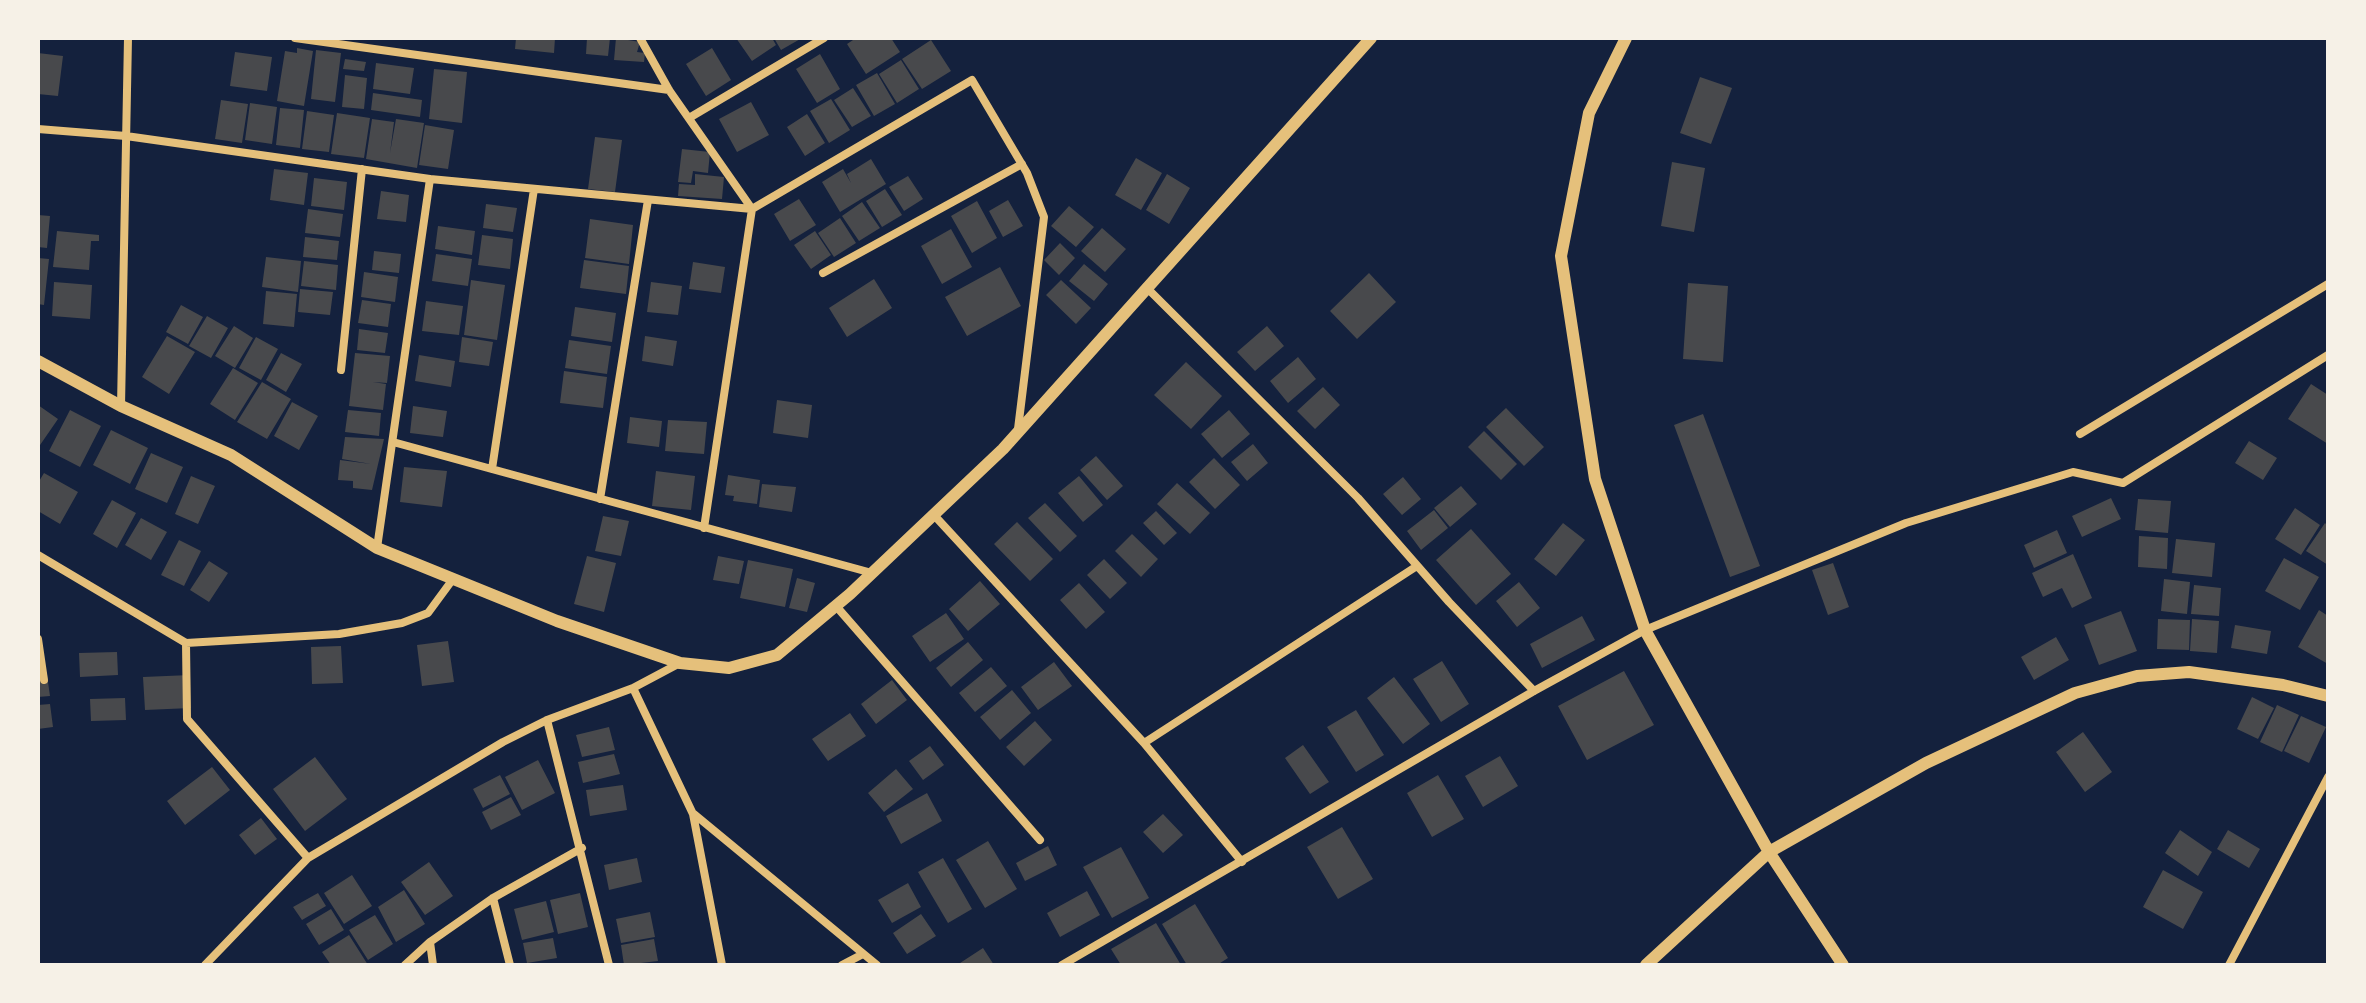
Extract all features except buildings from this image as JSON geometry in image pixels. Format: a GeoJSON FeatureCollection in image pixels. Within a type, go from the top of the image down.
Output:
{"type":"FeatureCollection","features":[{"type":"Feature","properties":{"kind":"street"},"geometry":{"type":"LineString","coordinates":[[121,406],[128,38]]}},
{"type":"Feature","properties":{"kind":"street"},"geometry":{"type":"LineString","coordinates":[[295,38],[669,90]]}},
{"type":"Feature","properties":{"kind":"street"},"geometry":{"type":"LineString","coordinates":[[640,38],[669,90],[752,209],[704,528]]}},
{"type":"Feature","properties":{"kind":"street"},"geometry":{"type":"LineString","coordinates":[[689,118],[824,38]]}},
{"type":"Feature","properties":{"kind":"street"},"geometry":{"type":"LineString","coordinates":[[38,361],[121,406],[231,455],[377,548],[557,621],[680,663],[729,668],[777,655],[872,573],[1018,433],[1371,38]]}},
{"type":"Feature","properties":{"kind":"street"},"geometry":{"type":"LineString","coordinates":[[1626,38],[1589,113],[1561,256],[1595,479],[1645,630],[1769,852],[1843,965]]}},
{"type":"Feature","properties":{"kind":"street"},"geometry":{"type":"LineString","coordinates":[[38,129],[126,136],[430,179],[752,209],[972,80],[1022,164],[1044,217],[1018,433]]}},
{"type":"Feature","properties":{"kind":"street"},"geometry":{"type":"LineString","coordinates":[[823,273],[1022,164]]}},
{"type":"Feature","properties":{"kind":"street"},"geometry":{"type":"LineString","coordinates":[[341,370],[362,169]]}},
{"type":"Feature","properties":{"kind":"street"},"geometry":{"type":"LineString","coordinates":[[377,548],[430,179]]}},
{"type":"Feature","properties":{"kind":"street"},"geometry":{"type":"LineString","coordinates":[[492,469],[534,189]]}},
{"type":"Feature","properties":{"kind":"street"},"geometry":{"type":"LineString","coordinates":[[600,499],[648,200]]}},
{"type":"Feature","properties":{"kind":"street"},"geometry":{"type":"LineString","coordinates":[[2080,434],[2328,284]]}},
{"type":"Feature","properties":{"kind":"street"},"geometry":{"type":"LineString","coordinates":[[1146,287],[1358,498],[1534,691]]}},
{"type":"Feature","properties":{"kind":"street"},"geometry":{"type":"LineString","coordinates":[[1062,965],[1534,691],[1645,630],[1936,513],[2073,472],[2123,483],[2328,355]]}},
{"type":"Feature","properties":{"kind":"street"},"geometry":{"type":"LineString","coordinates":[[393,442],[872,573]]}},
{"type":"Feature","properties":{"kind":"street"},"geometry":{"type":"LineString","coordinates":[[933,514],[1144,743],[1242,862]]}},
{"type":"Feature","properties":{"kind":"street"},"geometry":{"type":"LineString","coordinates":[[38,555],[186,643],[339,634],[402,623],[428,613],[453,579]]}},
{"type":"Feature","properties":{"kind":"street"},"geometry":{"type":"LineString","coordinates":[[1144,743],[1417,566]]}},
{"type":"Feature","properties":{"kind":"street"},"geometry":{"type":"LineString","coordinates":[[836,606],[1040,840]]}},
{"type":"Feature","properties":{"kind":"street"},"geometry":{"type":"LineString","coordinates":[[38,639],[44,680]]}},
{"type":"Feature","properties":{"kind":"street"},"geometry":{"type":"LineString","coordinates":[[186,643],[187,719],[308,858]]}},
{"type":"Feature","properties":{"kind":"street"},"geometry":{"type":"LineString","coordinates":[[205,965],[308,858],[460,765],[547,720],[633,688],[680,663]]}},
{"type":"Feature","properties":{"kind":"street"},"geometry":{"type":"LineString","coordinates":[[1646,965],[1769,852],[1926,763],[2075,693],[2137,676],[2189,672],[2283,685],[2328,696]]}},
{"type":"Feature","properties":{"kind":"street"},"geometry":{"type":"LineString","coordinates":[[633,688],[693,814],[722,965]]}},
{"type":"Feature","properties":{"kind":"street"},"geometry":{"type":"LineString","coordinates":[[547,720],[582,848],[609,965]]}},
{"type":"Feature","properties":{"kind":"street"},"geometry":{"type":"LineString","coordinates":[[2229,965],[2328,777]]}},
{"type":"Feature","properties":{"kind":"street"},"geometry":{"type":"LineString","coordinates":[[693,814],[877,965]]}},
{"type":"Feature","properties":{"kind":"street"},"geometry":{"type":"LineString","coordinates":[[405,965],[430,942],[493,898],[582,848]]}},
{"type":"Feature","properties":{"kind":"street"},"geometry":{"type":"LineString","coordinates":[[493,898],[510,965]]}},
{"type":"Feature","properties":{"kind":"street"},"geometry":{"type":"LineString","coordinates":[[430,942],[433,965]]}},
{"type":"Feature","properties":{"kind":"street"},"geometry":{"type":"LineString","coordinates":[[842,965],[863,954]]}}]}
